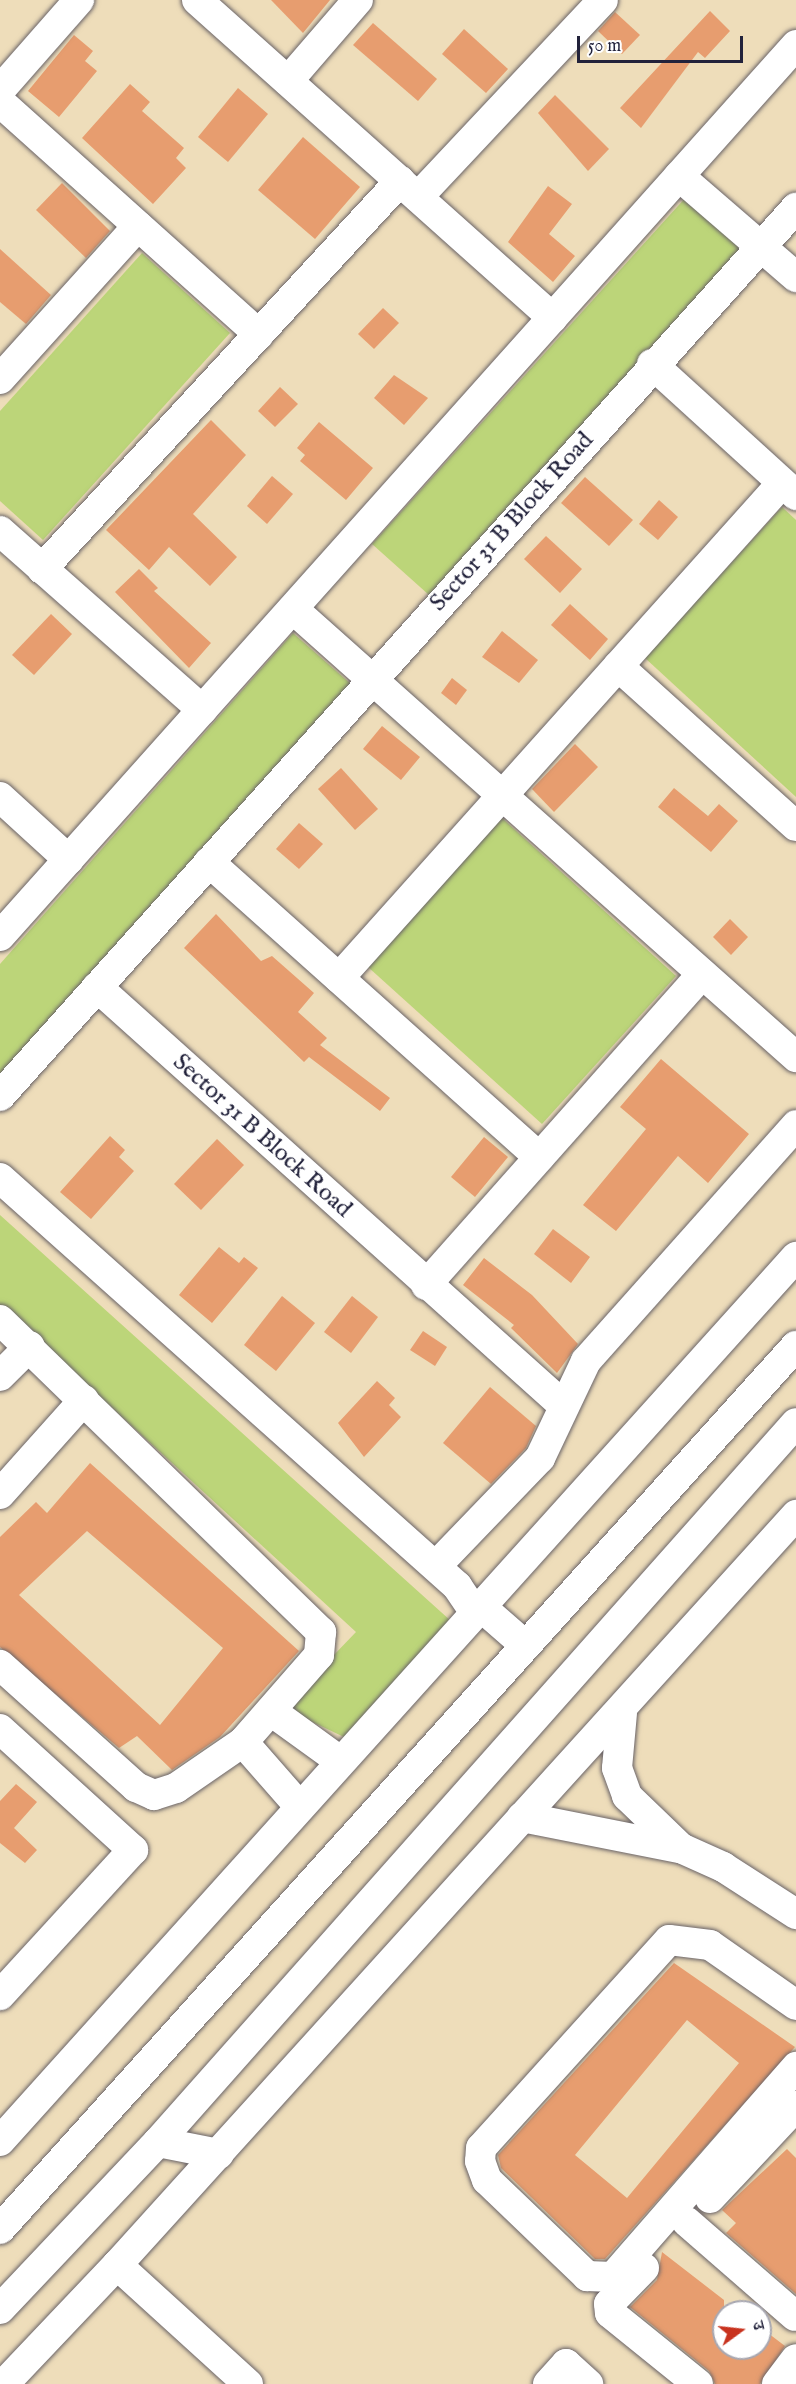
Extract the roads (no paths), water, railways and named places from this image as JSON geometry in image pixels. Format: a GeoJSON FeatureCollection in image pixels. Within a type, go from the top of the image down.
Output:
{"type":"FeatureCollection","features":[{"type":"Feature","properties":{"kind":"street"},"geometry":{"type":"LineString","coordinates":[[0,90],[79,0]]}},
{"type":"Feature","properties":{"kind":"street"},"geometry":{"type":"LineString","coordinates":[[197,0],[553,318]]}},
{"type":"Feature","properties":{"kind":"street"},"geometry":{"type":"LineString","coordinates":[[288,81],[358,0]]}},
{"type":"Feature","properties":{"kind":"street"},"geometry":{"type":"LineString","coordinates":[[42,569],[258,334],[603,0]]}},
{"type":"Feature","properties":{"kind":"street"},"geometry":{"type":"LineString","coordinates":[[2,930],[69,860],[796,45]]}},
{"type":"Feature","properties":{"kind":"street"},"geometry":{"type":"LineString","coordinates":[[0,102],[258,334]]}},
{"type":"Feature","properties":{"kind":"street"},"geometry":{"type":"LineString","coordinates":[[679,176],[796,277]]}},
{"type":"Feature","properties":{"kind":"street","name":"Sector 31 B Block Road"},"geometry":{"type":"LineString","coordinates":[[0,1096],[652,364],[796,208]]}},
{"type":"Feature","properties":{"kind":"street"},"geometry":{"type":"LineString","coordinates":[[0,379],[138,226]]}},
{"type":"Feature","properties":{"kind":"street"},"geometry":{"type":"LineString","coordinates":[[339,978],[618,666],[789,489],[652,364]]}},
{"type":"Feature","properties":{"kind":"street"},"geometry":{"type":"LineString","coordinates":[[0,531],[202,710]]}},
{"type":"Feature","properties":{"kind":"street"},"geometry":{"type":"LineString","coordinates":[[293,609],[796,1057]]}},
{"type":"Feature","properties":{"kind":"street"},"geometry":{"type":"LineString","coordinates":[[618,666],[796,826]]}},
{"type":"Feature","properties":{"kind":"street"},"geometry":{"type":"LineString","coordinates":[[0,797],[69,860]]}},
{"type":"Feature","properties":{"kind":"street"},"geometry":{"type":"LineString","coordinates":[[209,862],[539,1157]]}},
{"type":"Feature","properties":{"kind":"street"},"geometry":{"type":"LineString","coordinates":[[426,1285],[702,974]]}},
{"type":"Feature","properties":{"kind":"street","name":"Sector 31 B Block Road"},"geometry":{"type":"LineString","coordinates":[[97,987],[426,1285],[564,1406]]}},
{"type":"Feature","properties":{"kind":"street"},"geometry":{"type":"LineString","coordinates":[[446,1576],[540,1458],[586,1361],[796,1125]]}},
{"type":"Feature","properties":{"kind":"street"},"geometry":{"type":"LineString","coordinates":[[0,1178],[526,1646]]}},
{"type":"Feature","properties":{"kind":"street"},"geometry":{"type":"LineString","coordinates":[[0,2141],[479,1605],[796,1257]]}},
{"type":"Feature","properties":{"kind":"street"},"geometry":{"type":"LineString","coordinates":[[0,1320],[30,1346],[321,1632],[319,1655],[243,1742],[176,1788],[154,1795],[136,1787],[0,1665]]}},
{"type":"Feature","properties":{"kind":"street"},"geometry":{"type":"LineString","coordinates":[[0,1376],[30,1346]]}},
{"type":"Feature","properties":{"kind":"street"},"geometry":{"type":"LineString","coordinates":[[0,2229],[796,1346]]}},
{"type":"Feature","properties":{"kind":"street"},"geometry":{"type":"LineString","coordinates":[[0,1494],[84,1400]]}},
{"type":"Feature","properties":{"kind":"street"},"geometry":{"type":"LineString","coordinates":[[0,2309],[158,2142],[796,1423]]}},
{"type":"Feature","properties":{"kind":"street"},"geometry":{"type":"LineString","coordinates":[[4,2384],[117,2265],[522,1817],[621,1713],[796,1515]]}},
{"type":"Feature","properties":{"kind":"street"},"geometry":{"type":"LineString","coordinates":[[271,1711],[340,1761]]}},
{"type":"Feature","properties":{"kind":"street"},"geometry":{"type":"LineString","coordinates":[[621,1713],[617,1768],[627,1796],[683,1849]]}},
{"type":"Feature","properties":{"kind":"street"},"geometry":{"type":"LineString","coordinates":[[0,1729],[134,1850],[6,1977]]}},
{"type":"Feature","properties":{"kind":"street"},"geometry":{"type":"LineString","coordinates":[[243,1742],[300,1807]]}},
{"type":"Feature","properties":{"kind":"street"},"geometry":{"type":"LineString","coordinates":[[522,1817],[683,1849],[723,1867],[796,1914]]}},
{"type":"Feature","properties":{"kind":"street"},"geometry":{"type":"LineString","coordinates":[[796,2005],[710,1945],[669,1940],[482,2148],[480,2161],[487,2180],[587,2276],[613,2277],[796,2067]]}},
{"type":"Feature","properties":{"kind":"street"},"geometry":{"type":"LineString","coordinates":[[698,2384],[610,2313],[609,2304],[796,2106]]}},
{"type":"Feature","properties":{"kind":"street"},"geometry":{"type":"LineString","coordinates":[[158,2142],[219,2154]]}},
{"type":"Feature","properties":{"kind":"street"},"geometry":{"type":"LineString","coordinates":[[687,2222],[796,2316]]}},
{"type":"Feature","properties":{"kind":"street"},"geometry":{"type":"LineString","coordinates":[[117,2265],[248,2384]]}},
{"type":"Feature","properties":{"kind":"street"},"geometry":{"type":"LineString","coordinates":[[777,2384],[796,2359]]}},
{"type":"Feature","properties":{"kind":"street"},"geometry":{"type":"LineString","coordinates":[[548,2384],[566,2364],[588,2384]]}}]}
